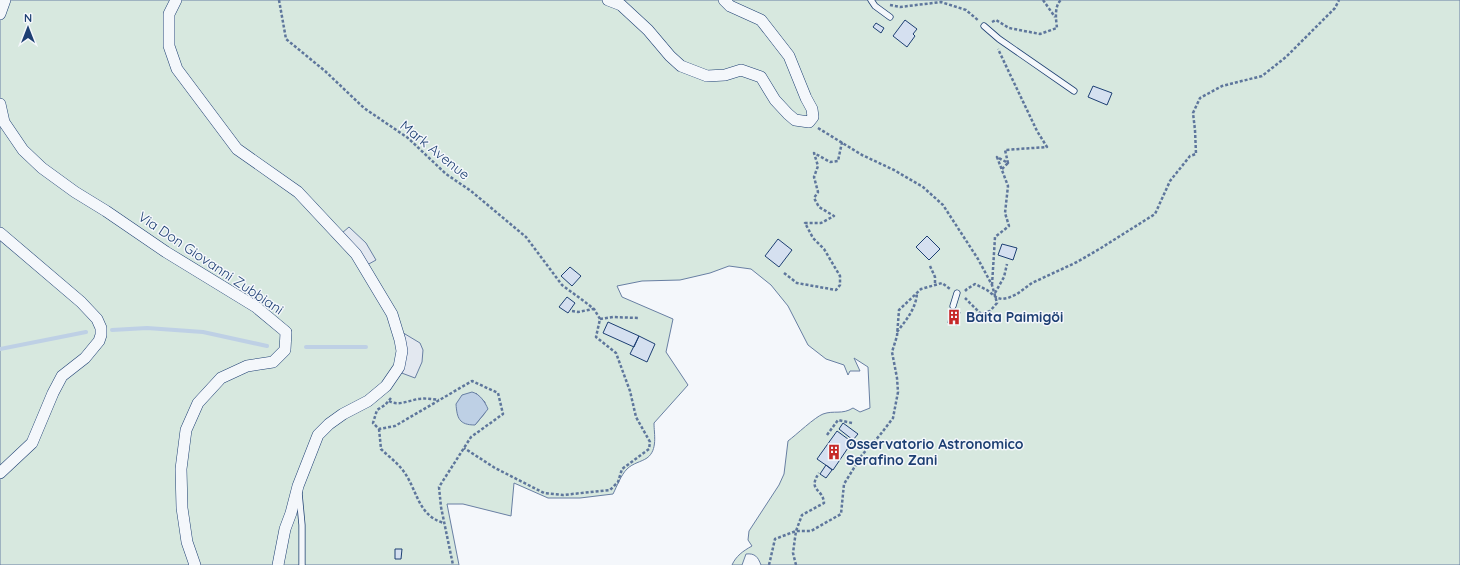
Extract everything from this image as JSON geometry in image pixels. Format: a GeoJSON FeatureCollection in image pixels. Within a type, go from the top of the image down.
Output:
{"type":"FeatureCollection","features":[{"type":"Feature","properties":{"kind":"street"},"geometry":{"type":"LineString","coordinates":[[0,14],[5,0]]}},
{"type":"Feature","properties":{"kind":"street"},"geometry":{"type":"LineString","coordinates":[[176,0],[169,14],[169,46],[176,69],[236,149],[298,192],[356,254],[392,314],[402,351],[399,368],[386,386],[368,401],[338,417],[318,435],[298,486],[285,529],[278,565]]}},
{"type":"Feature","properties":{"kind":"street"},"geometry":{"type":"LineString","coordinates":[[608,0],[620,5],[642,25],[681,66],[707,76],[725,75],[741,70],[761,77],[775,100],[788,114],[795,120],[809,122],[812,118],[812,109],[789,56],[761,20],[730,6],[724,0]]}},
{"type":"Feature","properties":{"kind":"street","name":"Via Don Giovanni Zubbiani"},"geometry":{"type":"LineString","coordinates":[[0,104],[4,122],[23,150],[42,168],[75,192],[106,211],[166,252],[256,307],[286,332],[285,350],[273,362],[247,366],[221,378],[198,403],[186,430],[181,469],[182,508],[187,542],[195,565]]}},
{"type":"Feature","properties":{"kind":"street"},"geometry":{"type":"LineString","coordinates":[[0,233],[82,302],[97,319],[101,328],[101,335],[99,341],[86,358],[62,376],[53,393],[32,443],[0,473]]}},
{"type":"Feature","properties":{"kind":"lane"},"geometry":{"type":"LineString","coordinates":[[871,0],[875,6],[890,17]]}},
{"type":"Feature","properties":{"kind":"lane"},"geometry":{"type":"LineString","coordinates":[[984,26],[999,39],[1074,91]]}},
{"type":"Feature","properties":{"kind":"lane"},"geometry":{"type":"LineString","coordinates":[[952,306],[957,293]]}},
{"type":"Feature","properties":{"kind":"lane"},"geometry":{"type":"LineString","coordinates":[[298,486],[302,525],[302,565]]}},
{"type":"Feature","properties":{"kind":"path","name":"Mark Avenue"},"geometry":{"type":"LineString","coordinates":[[279,0],[286,39],[325,71],[364,108],[408,138],[446,174],[471,191],[526,237],[562,285],[594,309]]}},
{"type":"Feature","properties":{"kind":"path"},"geometry":{"type":"LineString","coordinates":[[1043,0],[1055,17]]}},
{"type":"Feature","properties":{"kind":"path"},"geometry":{"type":"LineString","coordinates":[[886,4],[900,7],[940,2],[966,10],[984,26],[996,20],[1008,28],[1040,34],[1057,28],[1055,17],[1058,2],[1061,0]]}},
{"type":"Feature","properties":{"kind":"path"},"geometry":{"type":"LineString","coordinates":[[809,122],[862,155],[894,170],[923,187],[943,205],[970,246],[997,298],[997,303],[990,311],[982,314],[961,296],[967,289],[975,284],[987,290],[997,298],[1002,299],[1017,294],[1032,283],[1077,262],[1155,214],[1170,181],[1190,156],[1196,154],[1193,114],[1200,98],[1222,86],[1262,76],[1291,53],[1335,8],[1339,0]]}},
{"type":"Feature","properties":{"kind":"path"},"geometry":{"type":"LineString","coordinates":[[997,45],[1005,66],[1046,147],[1005,150],[1008,163]]}},
{"type":"Feature","properties":{"kind":"path"},"geometry":{"type":"LineString","coordinates":[[784,274],[797,282],[836,290],[840,285],[840,276],[824,249],[812,238],[805,223],[821,223],[834,216],[820,207],[814,198],[818,192],[814,177],[818,166],[814,153],[830,162],[838,161],[842,142]]}},
{"type":"Feature","properties":{"kind":"path"},"geometry":{"type":"LineString","coordinates":[[992,286],[995,237],[1009,226],[1005,213],[1008,186],[997,157],[1008,163]]}},
{"type":"Feature","properties":{"kind":"path"},"geometry":{"type":"LineString","coordinates":[[1002,169],[1008,163]]}},
{"type":"Feature","properties":{"kind":"path"},"geometry":{"type":"LineString","coordinates":[[994,293],[1004,277],[1007,264]]}},
{"type":"Feature","properties":{"kind":"path"},"geometry":{"type":"LineString","coordinates":[[930,266],[935,277],[935,285]]}},
{"type":"Feature","properties":{"kind":"path"},"geometry":{"type":"LineString","coordinates":[[769,565],[775,539],[796,531],[811,531],[841,514],[844,484],[862,455],[892,418],[898,392],[892,352],[897,333],[899,310],[921,289],[942,283],[957,293]]}},
{"type":"Feature","properties":{"kind":"path"},"geometry":{"type":"LineString","coordinates":[[897,333],[912,311],[917,293]]}},
{"type":"Feature","properties":{"kind":"path"},"geometry":{"type":"LineString","coordinates":[[464,448],[495,468],[544,493],[563,495],[610,490],[618,482],[622,469],[649,450],[650,442],[636,417],[630,391],[616,353],[596,337],[600,319],[594,309],[578,312],[572,311]]}},
{"type":"Feature","properties":{"kind":"path"},"geometry":{"type":"LineString","coordinates":[[600,319],[613,317],[639,318]]}},
{"type":"Feature","properties":{"kind":"path"},"geometry":{"type":"LineString","coordinates":[[379,429],[394,426],[472,381],[498,393],[503,414],[471,437],[439,487],[444,524],[453,565]]}},
{"type":"Feature","properties":{"kind":"path"},"geometry":{"type":"LineString","coordinates":[[393,396],[377,410],[373,422],[379,429],[381,449],[402,469],[412,485],[425,512],[436,521],[444,524]]}},
{"type":"Feature","properties":{"kind":"path"},"geometry":{"type":"LineString","coordinates":[[389,401],[394,403],[407,403],[418,399],[439,400]]}},
{"type":"Feature","properties":{"kind":"path"},"geometry":{"type":"LineString","coordinates":[[827,435],[838,420],[852,423]]}},
{"type":"Feature","properties":{"kind":"path"},"geometry":{"type":"LineString","coordinates":[[796,565],[794,553],[796,531],[802,516],[824,503],[824,500],[814,485],[814,480],[819,473]]}},
{"type":"Feature","properties":{"kind":"shaded area"},"geometry":{"type":"Polygon","coordinates":[[[0,0],[1460,0],[1460,565],[761,565],[756,556],[746,554],[742,565],[732,565],[740,554],[752,546],[748,540],[749,531],[779,485],[784,474],[788,441],[823,414],[842,412],[853,408],[860,412],[870,408],[868,367],[854,358],[860,371],[850,371],[848,375],[844,365],[826,359],[808,345],[788,306],[771,285],[751,269],[729,266],[710,273],[680,280],[642,281],[617,286],[622,297],[673,319],[666,352],[688,385],[654,423],[655,442],[653,451],[647,458],[632,465],[625,471],[613,494],[580,498],[548,498],[514,483],[511,516],[463,504],[447,504],[459,565],[0,565],[0,0]],[[476,393],[475,425],[485,413],[485,402],[476,393]]]}},
{"type":"Feature","properties":{"kind":"shaded area"},"geometry":{"type":"Polygon","coordinates":[[[349,227],[366,243],[376,260],[367,265],[342,233],[349,227]]]}},
{"type":"Feature","properties":{"kind":"shaded area"},"geometry":{"type":"Polygon","coordinates":[[[400,331],[420,343],[423,350],[422,362],[415,378],[399,372],[400,331]]]}},
{"type":"Feature","properties":{"kind":"water"},"geometry":{"type":"Polygon","coordinates":[[[472,392],[482,399],[488,409],[475,425],[465,424],[462,422],[458,417],[456,409],[456,404],[462,395],[472,392]]]}},
{"type":"Feature","properties":{"kind":"building"},"geometry":{"type":"Polygon","coordinates":[[[905,20],[917,29],[913,34],[915,36],[907,47],[893,36],[905,20]]]}},
{"type":"Feature","properties":{"kind":"building"},"geometry":{"type":"Polygon","coordinates":[[[876,23],[884,28],[881,33],[873,27],[876,23]]]}},
{"type":"Feature","properties":{"kind":"building"},"geometry":{"type":"Polygon","coordinates":[[[1093,86],[1112,93],[1107,105],[1088,97],[1093,86]]]}},
{"type":"Feature","properties":{"kind":"building"},"geometry":{"type":"Polygon","coordinates":[[[927,236],[940,249],[929,260],[916,247],[927,236]]]}},
{"type":"Feature","properties":{"kind":"building"},"geometry":{"type":"Polygon","coordinates":[[[778,239],[792,250],[779,267],[765,256],[778,239]]]}},
{"type":"Feature","properties":{"kind":"building"},"geometry":{"type":"Polygon","coordinates":[[[1002,244],[1017,248],[1013,260],[998,255],[1002,244]]]}},
{"type":"Feature","properties":{"kind":"building"},"geometry":{"type":"Polygon","coordinates":[[[570,267],[581,276],[572,286],[561,276],[570,267]]]}},
{"type":"Feature","properties":{"kind":"building"},"geometry":{"type":"Polygon","coordinates":[[[567,297],[575,303],[568,313],[559,307],[567,297]]]}},
{"type":"Feature","properties":{"kind":"building","name":"Baita Paimigöi"},"geometry":{"type":"Polygon","coordinates":[[[950,310],[960,312],[957,325],[948,323],[950,310]]]}},
{"type":"Feature","properties":{"kind":"building"},"geometry":{"type":"Polygon","coordinates":[[[608,322],[639,336],[634,347],[603,333],[608,322]]]}},
{"type":"Feature","properties":{"kind":"building"},"geometry":{"type":"Polygon","coordinates":[[[639,336],[655,344],[647,362],[630,354],[639,336]]]}},
{"type":"Feature","properties":{"kind":"building"},"geometry":{"type":"Polygon","coordinates":[[[843,423],[858,434],[853,440],[839,429],[843,423]]]}},
{"type":"Feature","properties":{"kind":"building","name":"Osservatorio Astronomico Serafino Zani"},"geometry":{"type":"Polygon","coordinates":[[[837,431],[852,442],[833,470],[817,459],[837,431]]]}},
{"type":"Feature","properties":{"kind":"building"},"geometry":{"type":"Polygon","coordinates":[[[826,465],[832,470],[826,478],[820,474],[826,465]]]}},
{"type":"Feature","properties":{"kind":"building"},"geometry":{"type":"Polygon","coordinates":[[[395,549],[402,549],[401,559],[395,559],[395,549]]]}},
{"type":"Feature","properties":{"kind":"waterway"},"geometry":{"type":"LineString","coordinates":[[112,330],[147,328],[203,332],[267,346]]}},
{"type":"Feature","properties":{"kind":"waterway"},"geometry":{"type":"LineString","coordinates":[[0,349],[86,332]]}},
{"type":"Feature","properties":{"kind":"waterway"},"geometry":{"type":"LineString","coordinates":[[306,347],[366,347]]}},
{"type":"Feature","properties":{"kind":"place","name":"Baita Paimigöi"},"geometry":{"type":"Point","coordinates":[954,317]}},
{"type":"Feature","properties":{"kind":"place","name":"Osservatorio Astronomico Serafino Zani"},"geometry":{"type":"Point","coordinates":[834,452]}}]}
